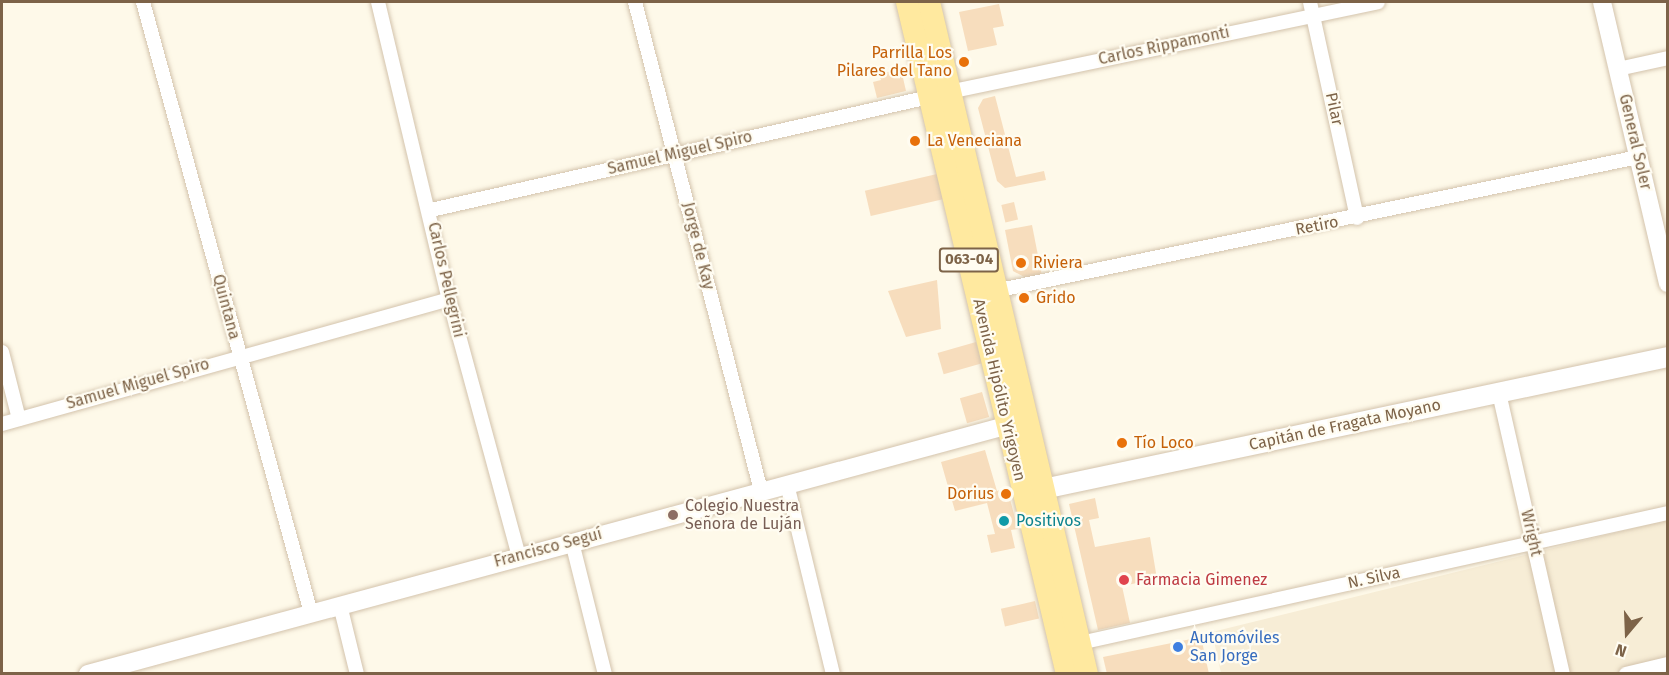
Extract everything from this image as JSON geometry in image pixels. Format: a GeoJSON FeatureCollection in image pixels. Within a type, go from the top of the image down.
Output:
{"type":"FeatureCollection","features":[{"type":"Feature","properties":{"kind":"main road","name":"Avenida Hipólito Yrigoyen"},"geometry":{"type":"LineString","coordinates":[[907,2],[939,95],[995,291],[1018,422]]}},
{"type":"Feature","properties":{"kind":"main road","name":"Avenida Hipólito Yrigoyen"},"geometry":{"type":"LineString","coordinates":[[929,2],[939,95],[1034,490],[1068,674]]}},
{"type":"Feature","properties":{"kind":"main road","name":"Capitán de Fragata Moyano"},"geometry":{"type":"LineString","coordinates":[[1034,490],[1668,357]]}},
{"type":"Feature","properties":{"kind":"main road","name":"Avenida Hipólito Yrigoyen"},"geometry":{"type":"LineString","coordinates":[[1034,490],[1080,643],[1087,674]]}},
{"type":"Feature","properties":{"kind":"street","name":"Quintana"},"geometry":{"type":"LineString","coordinates":[[142,2],[311,613]]}},
{"type":"Feature","properties":{"kind":"street","name":"Carlos Pellegrini"},"geometry":{"type":"LineString","coordinates":[[378,2],[430,210],[448,299],[519,556]]}},
{"type":"Feature","properties":{"kind":"street","name":"Jorge de Kay"},"geometry":{"type":"LineString","coordinates":[[635,2],[761,491]]}},
{"type":"Feature","properties":{"kind":"street","name":"Carlos Rippamonti"},"geometry":{"type":"LineString","coordinates":[[939,95],[1312,8],[1378,2]]}},
{"type":"Feature","properties":{"kind":"street","name":"General Soler"},"geometry":{"type":"LineString","coordinates":[[1602,2],[1668,283]]}},
{"type":"Feature","properties":{"kind":"street","name":"Pilar"},"geometry":{"type":"LineString","coordinates":[[1312,8],[1357,218]]}},
{"type":"Feature","properties":{"kind":"street"},"geometry":{"type":"LineString","coordinates":[[1618,69],[1668,58]]}},
{"type":"Feature","properties":{"kind":"street","name":"Samuel Miguel Spiro"},"geometry":{"type":"LineString","coordinates":[[430,210],[939,95]]}},
{"type":"Feature","properties":{"kind":"street","name":"Retiro"},"geometry":{"type":"LineString","coordinates":[[995,291],[1357,218],[1638,157]]}},
{"type":"Feature","properties":{"kind":"street","name":"Samuel Miguel Spiro"},"geometry":{"type":"LineString","coordinates":[[2,424],[239,354],[448,299]]}},
{"type":"Feature","properties":{"kind":"street"},"geometry":{"type":"LineString","coordinates":[[2,352],[19,419]]}},
{"type":"Feature","properties":{"kind":"street","name":"Wright"},"geometry":{"type":"LineString","coordinates":[[1499,393],[1563,674]]}},
{"type":"Feature","properties":{"kind":"street","name":"Francisco Seguí"},"geometry":{"type":"LineString","coordinates":[[96,672],[1018,422]]}},
{"type":"Feature","properties":{"kind":"street"},"geometry":{"type":"LineString","coordinates":[[786,484],[833,674]]}},
{"type":"Feature","properties":{"kind":"street","name":"N. Silva"},"geometry":{"type":"LineString","coordinates":[[1080,643],[1668,513]]}},
{"type":"Feature","properties":{"kind":"street"},"geometry":{"type":"LineString","coordinates":[[572,542],[605,674]]}},
{"type":"Feature","properties":{"kind":"street"},"geometry":{"type":"LineString","coordinates":[[340,605],[357,674]]}},
{"type":"Feature","properties":{"kind":"street"},"geometry":{"type":"LineString","coordinates":[[1626,674],[1668,664]]}},
{"type":"Feature","properties":{"kind":"shaded area"},"geometry":{"type":"Polygon","coordinates":[[[1667,520],[1667,673],[1221,673],[1212,632],[1667,520]]]}},
{"type":"Feature","properties":{"kind":"building"},"geometry":{"type":"Polygon","coordinates":[[[999,4],[1004,26],[993,28],[997,45],[968,51],[959,12],[999,4]]]}},
{"type":"Feature","properties":{"kind":"building"},"geometry":{"type":"Polygon","coordinates":[[[901,69],[906,91],[877,98],[873,82],[881,80],[879,74],[901,69]]]}},
{"type":"Feature","properties":{"kind":"building"},"geometry":{"type":"Polygon","coordinates":[[[995,96],[1016,177],[1044,171],[1046,180],[1005,188],[997,181],[978,108],[983,99],[995,96]]]}},
{"type":"Feature","properties":{"kind":"building"},"geometry":{"type":"Polygon","coordinates":[[[937,174],[943,199],[871,216],[865,191],[937,174]]]}},
{"type":"Feature","properties":{"kind":"building"},"geometry":{"type":"Polygon","coordinates":[[[1014,202],[1018,220],[1005,222],[1001,205],[1014,202]]]}},
{"type":"Feature","properties":{"kind":"building"},"geometry":{"type":"Polygon","coordinates":[[[1032,225],[1042,276],[1028,279],[1013,271],[1005,230],[1032,225]]]}},
{"type":"Feature","properties":{"kind":"building"},"geometry":{"type":"Polygon","coordinates":[[[937,280],[941,329],[906,337],[888,291],[937,280]]]}},
{"type":"Feature","properties":{"kind":"building"},"geometry":{"type":"Polygon","coordinates":[[[976,342],[982,363],[944,374],[938,353],[976,342]]]}},
{"type":"Feature","properties":{"kind":"building"},"geometry":{"type":"Polygon","coordinates":[[[982,392],[989,417],[967,423],[960,398],[982,392]]]}},
{"type":"Feature","properties":{"kind":"building"},"geometry":{"type":"Polygon","coordinates":[[[985,450],[997,491],[1007,488],[1018,529],[1011,530],[1015,548],[991,553],[987,535],[995,534],[987,503],[955,511],[941,462],[985,450]]]}},
{"type":"Feature","properties":{"kind":"building"},"geometry":{"type":"Polygon","coordinates":[[[1095,498],[1099,518],[1089,520],[1095,547],[1150,537],[1157,579],[1122,586],[1130,623],[1098,630],[1069,504],[1095,498]]]}},
{"type":"Feature","properties":{"kind":"building"},"geometry":{"type":"Polygon","coordinates":[[[1035,601],[1039,619],[1005,626],[1001,609],[1035,601]]]}},
{"type":"Feature","properties":{"kind":"building","name":"Automóviles San Jorge"},"geometry":{"type":"Polygon","coordinates":[[[1201,637],[1209,674],[1107,674],[1103,657],[1201,637]]]}},
{"type":"Feature","properties":{"kind":"place","name":"Parrilla Los Pilares del Tano"},"geometry":{"type":"Point","coordinates":[964,62]}},
{"type":"Feature","properties":{"kind":"place","name":"La Veneciana"},"geometry":{"type":"Point","coordinates":[915,141]}},
{"type":"Feature","properties":{"kind":"place","name":"Riviera"},"geometry":{"type":"Point","coordinates":[1021,263]}},
{"type":"Feature","properties":{"kind":"place","name":"Grido"},"geometry":{"type":"Point","coordinates":[1024,298]}},
{"type":"Feature","properties":{"kind":"place","name":"Tío Loco"},"geometry":{"type":"Point","coordinates":[1122,443]}},
{"type":"Feature","properties":{"kind":"place","name":"Dorius"},"geometry":{"type":"Point","coordinates":[1006,494]}},
{"type":"Feature","properties":{"kind":"place","name":"Colegio Nuestra Señora de Luján"},"geometry":{"type":"Point","coordinates":[673,515]}},
{"type":"Feature","properties":{"kind":"place","name":"Positivos"},"geometry":{"type":"Point","coordinates":[1004,521]}},
{"type":"Feature","properties":{"kind":"place","name":"Farmacia Gimenez"},"geometry":{"type":"Point","coordinates":[1124,580]}},
{"type":"Feature","properties":{"kind":"place","name":"Automóviles San Jorge"},"geometry":{"type":"Point","coordinates":[1178,647]}}]}
